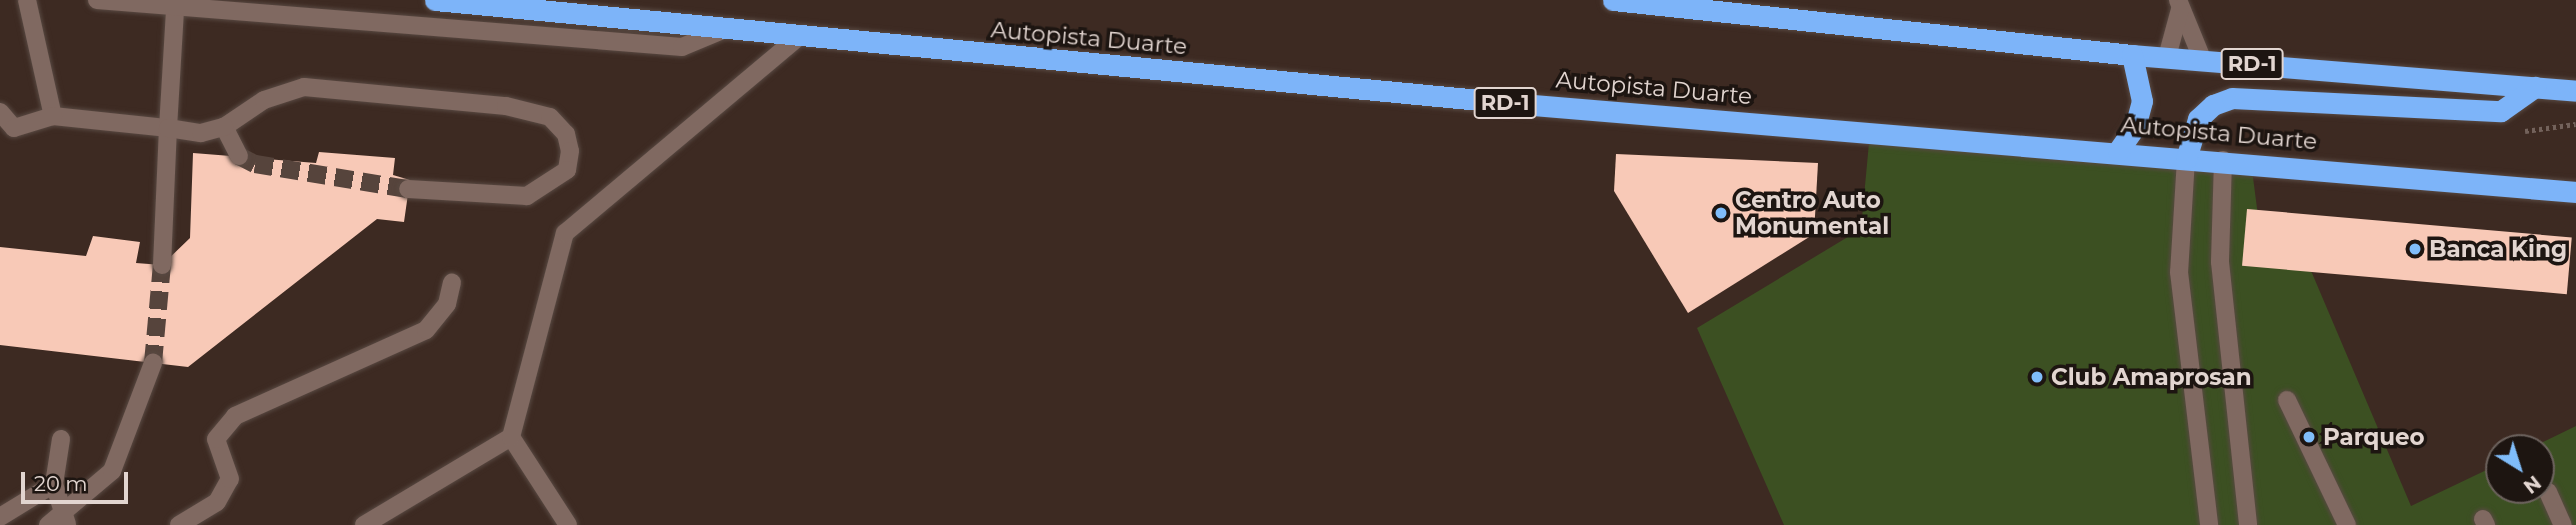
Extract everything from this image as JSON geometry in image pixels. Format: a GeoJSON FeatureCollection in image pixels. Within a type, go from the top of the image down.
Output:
{"type":"FeatureCollection","features":[{"type":"Feature","properties":{"kind":"highway","name":"Autopista Duarte"},"geometry":{"type":"LineString","coordinates":[[435,0],[720,31],[1535,105],[2118,151],[2576,192]]}},
{"type":"Feature","properties":{"kind":"highway","name":"RD-1"},"geometry":{"type":"LineString","coordinates":[[1613,0],[2132,55],[2576,91]]}},
{"type":"Feature","properties":{"kind":"highway"},"geometry":{"type":"LineString","coordinates":[[2118,151],[2135,127],[2142,101],[2132,55]]}},
{"type":"Feature","properties":{"kind":"highway"},"geometry":{"type":"LineString","coordinates":[[2186,159],[2198,119],[2213,105],[2232,98],[2501,111],[2535,87]]}},
{"type":"Feature","properties":{"kind":"lane"},"geometry":{"type":"LineString","coordinates":[[27,0],[53,116]]}},
{"type":"Feature","properties":{"kind":"lane"},"geometry":{"type":"LineString","coordinates":[[97,0],[176,9],[682,47],[720,31]]}},
{"type":"Feature","properties":{"kind":"lane"},"geometry":{"type":"LineString","coordinates":[[2167,57],[2179,5]]}},
{"type":"Feature","properties":{"kind":"lane"},"geometry":{"type":"LineString","coordinates":[[2179,5],[2203,61]]}},
{"type":"Feature","properties":{"kind":"lane"},"geometry":{"type":"LineString","coordinates":[[162,265],[176,9]]}},
{"type":"Feature","properties":{"kind":"lane"},"geometry":{"type":"LineString","coordinates":[[364,525],[511,437],[565,233],[797,38]]}},
{"type":"Feature","properties":{"kind":"lane"},"geometry":{"type":"LineString","coordinates":[[0,112],[14,128],[53,116],[201,134],[224,127],[264,100],[304,87],[506,106],[550,117],[565,134],[570,151],[568,170],[527,196],[408,189]]}},
{"type":"Feature","properties":{"kind":"lane"},"geometry":{"type":"LineString","coordinates":[[224,127],[239,156]]}},
{"type":"Feature","properties":{"kind":"lane"},"geometry":{"type":"LineString","coordinates":[[2186,159],[2179,272],[2210,525]]}},
{"type":"Feature","properties":{"kind":"lane"},"geometry":{"type":"LineString","coordinates":[[2223,160],[2220,262],[2248,525]]}},
{"type":"Feature","properties":{"kind":"lane"},"geometry":{"type":"LineString","coordinates":[[179,525],[217,502],[230,479],[216,439],[235,416],[426,330],[447,304],[452,283]]}},
{"type":"Feature","properties":{"kind":"lane"},"geometry":{"type":"LineString","coordinates":[[60,522],[112,471],[153,363]]}},
{"type":"Feature","properties":{"kind":"lane"},"geometry":{"type":"LineString","coordinates":[[2287,400],[2347,525]]}},
{"type":"Feature","properties":{"kind":"lane"},"geometry":{"type":"LineString","coordinates":[[511,437],[561,522]]}},
{"type":"Feature","properties":{"kind":"lane"},"geometry":{"type":"LineString","coordinates":[[60,522],[54,484],[61,439]]}},
{"type":"Feature","properties":{"kind":"lane"},"geometry":{"type":"LineString","coordinates":[[0,517],[54,484]]}},
{"type":"Feature","properties":{"kind":"lane"},"geometry":{"type":"LineString","coordinates":[[2553,504],[2563,525]]}},
{"type":"Feature","properties":{"kind":"green space","name":"Club Amaprosan"},"geometry":{"type":"Polygon","coordinates":[[[1870,132],[2251,162],[2264,262],[2309,266],[2411,506],[2485,471],[2485,504],[2555,504],[2555,436],[2576,426],[2576,525],[1784,525],[1697,328],[1861,229],[1870,132]]]}},
{"type":"Feature","properties":{"kind":"building"},"geometry":{"type":"Polygon","coordinates":[[[319,152],[395,158],[393,175],[410,180],[404,222],[377,219],[188,367],[0,345],[0,247],[86,256],[93,236],[140,242],[136,263],[162,265],[190,238],[193,153],[316,163],[319,152]]]}},
{"type":"Feature","properties":{"kind":"building","name":"Centro Auto Monumental"},"geometry":{"type":"Polygon","coordinates":[[[1616,154],[1818,163],[1814,234],[1688,313],[1614,191],[1616,154]]]}},
{"type":"Feature","properties":{"kind":"building","name":"Banca King"},"geometry":{"type":"Polygon","coordinates":[[[2247,209],[2572,237],[2567,294],[2242,266],[2247,209]]]}},
{"type":"Feature","properties":{"kind":"tunnel"},"geometry":{"type":"LineString","coordinates":[[239,156],[255,164],[408,189]]}},
{"type":"Feature","properties":{"kind":"tunnel"},"geometry":{"type":"LineString","coordinates":[[153,363],[162,265]]}},
{"type":"Feature","properties":{"kind":"place","name":"Centro Auto Monumental"},"geometry":{"type":"Point","coordinates":[1721,213]}},
{"type":"Feature","properties":{"kind":"place","name":"Banca King"},"geometry":{"type":"Point","coordinates":[2415,249]}},
{"type":"Feature","properties":{"kind":"place","name":"Club Amaprosan"},"geometry":{"type":"Point","coordinates":[2037,377]}},
{"type":"Feature","properties":{"kind":"place","name":"Parqueo"},"geometry":{"type":"Point","coordinates":[2309,437]}}]}
